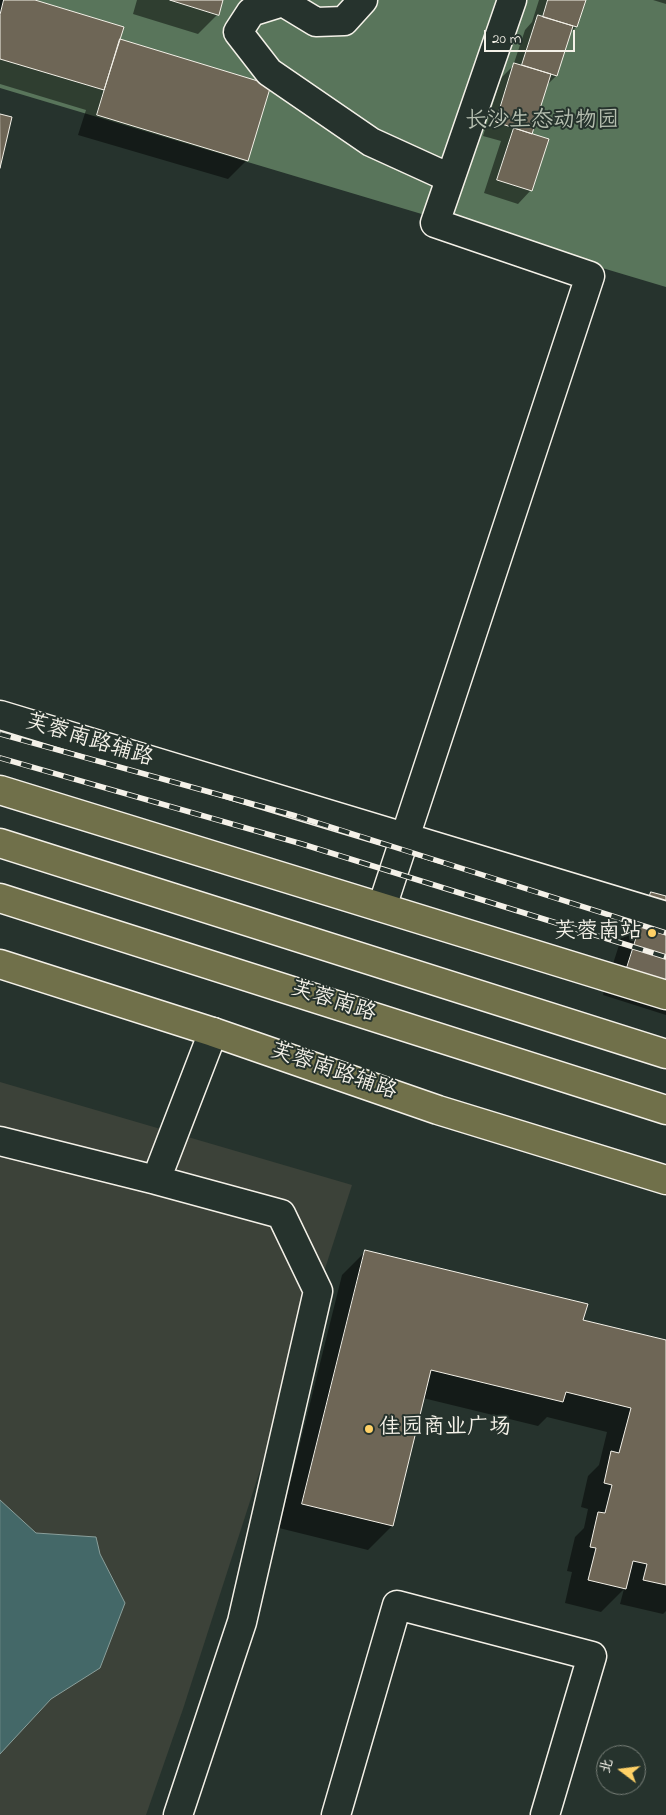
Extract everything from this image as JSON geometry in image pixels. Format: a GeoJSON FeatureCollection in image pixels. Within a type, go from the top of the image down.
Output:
{"type":"FeatureCollection","features":[{"type":"Feature","properties":{"kind":"main road"},"geometry":{"type":"LineString","coordinates":[[0,790],[666,995]]}},
{"type":"Feature","properties":{"kind":"main road"},"geometry":{"type":"LineString","coordinates":[[0,843],[666,1054]]}},
{"type":"Feature","properties":{"kind":"main road","name":"芙蓉南路"},"geometry":{"type":"LineString","coordinates":[[0,898],[666,1110]]}},
{"type":"Feature","properties":{"kind":"main road","name":"芙蓉南路辅路"},"geometry":{"type":"LineString","coordinates":[[0,964],[213,1032],[438,1110],[666,1180]]}},
{"type":"Feature","properties":{"kind":"street"},"geometry":{"type":"LineString","coordinates":[[363,0],[344,21],[316,22],[283,1],[250,12],[238,32],[268,72],[371,142],[450,178]]}},
{"type":"Feature","properties":{"kind":"street"},"geometry":{"type":"LineString","coordinates":[[382,907],[590,276],[435,223],[512,0]]}},
{"type":"Feature","properties":{"kind":"street","name":"芙蓉南路辅路"},"geometry":{"type":"LineString","coordinates":[[0,715],[666,916]]}},
{"type":"Feature","properties":{"kind":"street"},"geometry":{"type":"LineString","coordinates":[[156,1180],[213,1032]]}},
{"type":"Feature","properties":{"kind":"street"},"geometry":{"type":"LineString","coordinates":[[0,1141],[281,1214],[318,1291],[242,1622],[178,1815]]}},
{"type":"Feature","properties":{"kind":"street"},"geometry":{"type":"LineString","coordinates":[[336,1815],[397,1605],[592,1656],[545,1815]]}},
{"type":"Feature","properties":{"kind":"shaded area"},"geometry":{"type":"Polygon","coordinates":[[[0,1082],[352,1185],[183,1709],[146,1815],[0,1815],[0,1082]]]}},
{"type":"Feature","properties":{"kind":"green space","name":"长沙生态动物园"},"geometry":{"type":"Polygon","coordinates":[[[12,0],[666,0],[666,287],[0,88],[0,45],[12,0]]]}},
{"type":"Feature","properties":{"kind":"water"},"geometry":{"type":"Polygon","coordinates":[[[0,1500],[36,1533],[96,1537],[100,1554],[125,1603],[100,1668],[51,1699],[0,1754],[0,1500]]]}},
{"type":"Feature","properties":{"kind":"building"},"geometry":{"type":"Polygon","coordinates":[[[4,0],[35,0],[124,27],[104,90],[0,59],[0,15],[4,0]]]}},
{"type":"Feature","properties":{"kind":"building"},"geometry":{"type":"Polygon","coordinates":[[[170,0],[223,0],[219,15],[170,0]]]}},
{"type":"Feature","properties":{"kind":"building"},"geometry":{"type":"Polygon","coordinates":[[[548,0],[586,0],[577,27],[543,17],[548,0]]]}},
{"type":"Feature","properties":{"kind":"building"},"geometry":{"type":"Polygon","coordinates":[[[538,15],[573,26],[557,76],[522,65],[538,15]]]}},
{"type":"Feature","properties":{"kind":"building"},"geometry":{"type":"Polygon","coordinates":[[[120,39],[271,85],[248,161],[97,115],[120,39]]]}},
{"type":"Feature","properties":{"kind":"building"},"geometry":{"type":"Polygon","coordinates":[[[514,63],[551,74],[532,134],[496,122],[514,63]]]}},
{"type":"Feature","properties":{"kind":"building"},"geometry":{"type":"Polygon","coordinates":[[[0,114],[12,117],[0,168],[0,114]]]}},
{"type":"Feature","properties":{"kind":"building"},"geometry":{"type":"Polygon","coordinates":[[[514,128],[549,139],[532,191],[497,180],[514,128]]]}},
{"type":"Feature","properties":{"kind":"building","name":"芙蓉南站"},"geometry":{"type":"Polygon","coordinates":[[[651,892],[666,896],[666,983],[626,971],[651,892]]]}},
{"type":"Feature","properties":{"kind":"building","name":"佳园商业广场"},"geometry":{"type":"Polygon","coordinates":[[[365,1250],[588,1304],[583,1320],[666,1340],[666,1585],[643,1580],[647,1564],[633,1561],[626,1589],[588,1580],[596,1548],[590,1547],[598,1512],[605,1513],[612,1485],[604,1483],[611,1451],[619,1453],[631,1408],[566,1392],[563,1402],[431,1370],[393,1526],[302,1504],[365,1250]]]}},
{"type":"Feature","properties":{"kind":"railway"},"geometry":{"type":"LineString","coordinates":[[0,734],[296,816],[666,933]]}},
{"type":"Feature","properties":{"kind":"railway"},"geometry":{"type":"LineString","coordinates":[[0,758],[302,844],[666,957]]}},
{"type":"Feature","properties":{"kind":"place","name":"芙蓉南站"},"geometry":{"type":"Point","coordinates":[652,933]}},
{"type":"Feature","properties":{"kind":"place","name":"佳园商业广场"},"geometry":{"type":"Point","coordinates":[369,1429]}}]}
